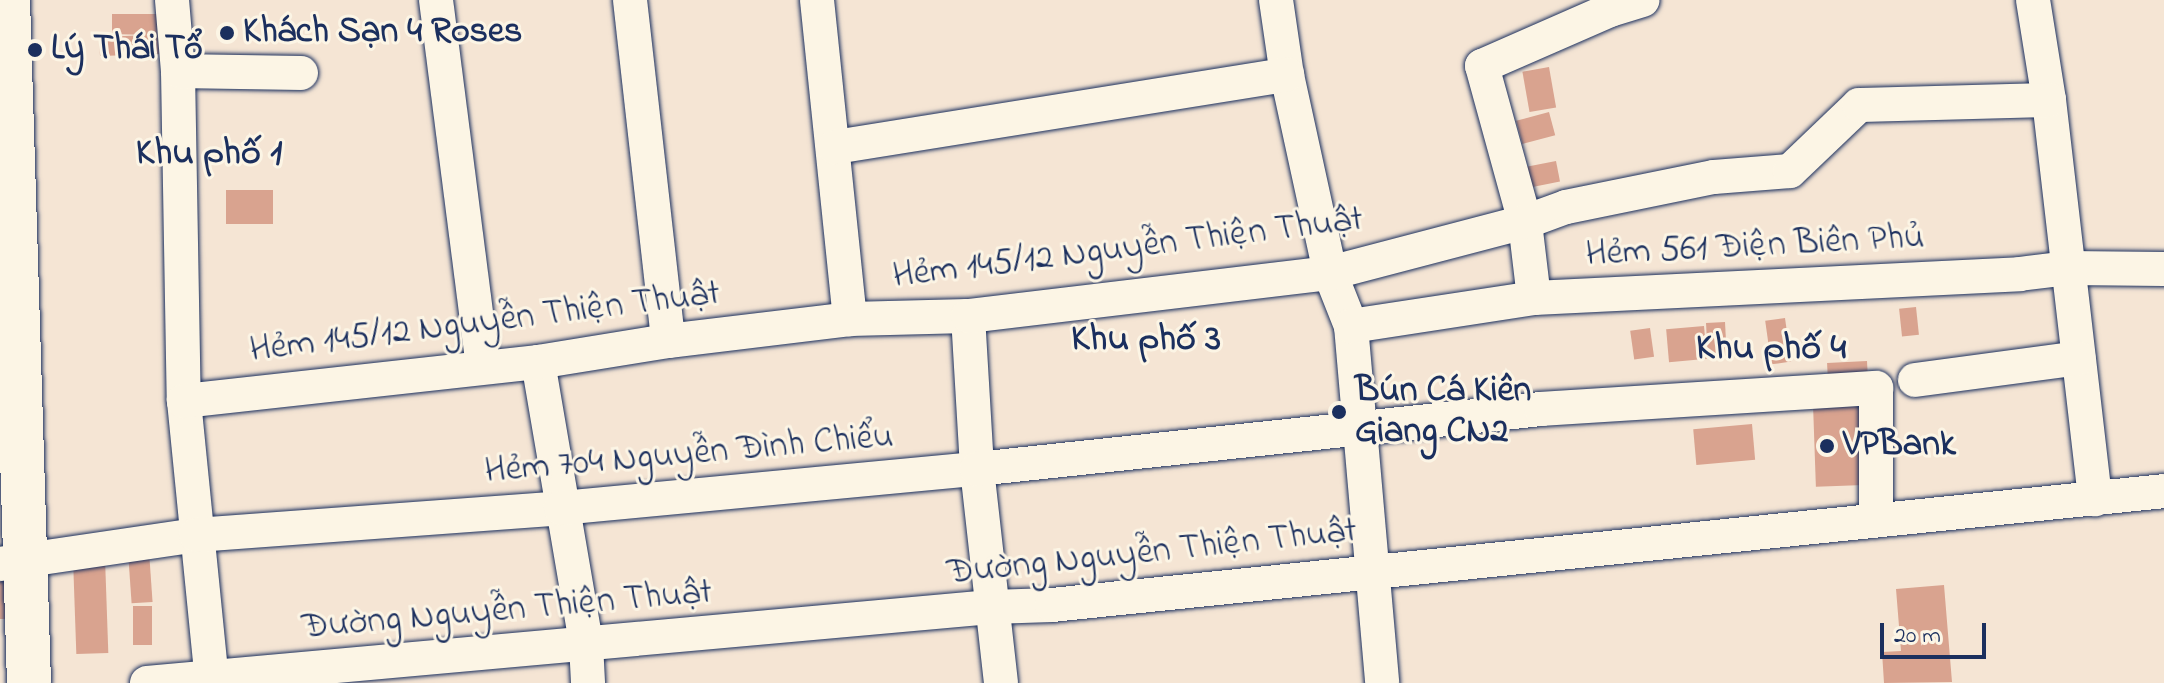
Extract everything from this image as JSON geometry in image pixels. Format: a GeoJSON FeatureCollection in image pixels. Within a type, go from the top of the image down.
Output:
{"type":"FeatureCollection","features":[{"type":"Feature","properties":{"kind":"main road"},"geometry":{"type":"LineString","coordinates":[[8,0],[4,53],[14,563],[29,683]]}},
{"type":"Feature","properties":{"kind":"street"},"geometry":{"type":"LineString","coordinates":[[172,0],[178,71],[184,401],[212,680]]}},
{"type":"Feature","properties":{"kind":"street"},"geometry":{"type":"LineString","coordinates":[[436,0],[483,366]]}},
{"type":"Feature","properties":{"kind":"street"},"geometry":{"type":"LineString","coordinates":[[630,0],[668,341]]}},
{"type":"Feature","properties":{"kind":"street"},"geometry":{"type":"LineString","coordinates":[[817,0],[835,147],[850,319]]}},
{"type":"Feature","properties":{"kind":"street"},"geometry":{"type":"LineString","coordinates":[[1276,0],[1287,75],[1330,273],[1351,326],[1357,429],[1382,683]]}},
{"type":"Feature","properties":{"kind":"street"},"geometry":{"type":"LineString","coordinates":[[1534,298],[1525,222],[1482,66],[1610,10],[1643,0]]}},
{"type":"Feature","properties":{"kind":"street"},"geometry":{"type":"LineString","coordinates":[[2033,0],[2049,100],[2095,499]]}},
{"type":"Feature","properties":{"kind":"street"},"geometry":{"type":"LineString","coordinates":[[178,71],[301,73]]}},
{"type":"Feature","properties":{"kind":"street"},"geometry":{"type":"LineString","coordinates":[[835,147],[1287,75]]}},
{"type":"Feature","properties":{"kind":"street","name":"Hẻm 145/12 Nguyễn Thiện Thuật"},"geometry":{"type":"LineString","coordinates":[[184,401],[538,362],[668,341],[850,319],[968,316],[1330,273],[1525,222],[1566,207],[1714,177],[1790,171],[1859,105],[2049,100]]}},
{"type":"Feature","properties":{"kind":"street","name":"Hẻm 561 Ðiện Biên Phủ"},"geometry":{"type":"LineString","coordinates":[[1351,326],[1534,298],[2019,274],[2068,268],[2164,269]]}},
{"type":"Feature","properties":{"kind":"street"},"geometry":{"type":"LineString","coordinates":[[968,316],[977,469],[1001,683]]}},
{"type":"Feature","properties":{"kind":"street"},"geometry":{"type":"LineString","coordinates":[[1915,380],[2079,358]]}},
{"type":"Feature","properties":{"kind":"street"},"geometry":{"type":"LineString","coordinates":[[538,362],[586,644],[588,683]]}},
{"type":"Feature","properties":{"kind":"street","name":"Hẻm 704 Nguyễn Đình Chiểu"},"geometry":{"type":"LineString","coordinates":[[14,563],[196,535],[561,508],[977,469],[1541,409],[1876,388],[1876,519]]}},
{"type":"Feature","properties":{"kind":"street","name":"Đường Nguyễn Thiện Thuật"},"geometry":{"type":"LineString","coordinates":[[147,683],[212,680],[991,607],[1052,605],[2164,491]]}},
{"type":"Feature","properties":{"kind":"building"},"geometry":{"type":"Polygon","coordinates":[[[112,14],[160,14],[164,54],[100,56],[99,37],[150,35],[112,34],[112,14]]]}},
{"type":"Feature","properties":{"kind":"building"},"geometry":{"type":"Polygon","coordinates":[[[1549,67],[1556,107],[1530,112],[1522,72],[1549,67]]]}},
{"type":"Feature","properties":{"kind":"building"},"geometry":{"type":"Polygon","coordinates":[[[1549,112],[1555,135],[1522,144],[1516,121],[1549,112]]]}},
{"type":"Feature","properties":{"kind":"building"},"geometry":{"type":"Polygon","coordinates":[[[1556,161],[1560,182],[1528,188],[1524,167],[1556,161]]]}},
{"type":"Feature","properties":{"kind":"building"},"geometry":{"type":"Polygon","coordinates":[[[226,190],[273,190],[273,224],[226,224],[226,190]]]}},
{"type":"Feature","properties":{"kind":"building"},"geometry":{"type":"Polygon","coordinates":[[[1916,307],[1919,335],[1902,337],[1899,309],[1916,307]]]}},
{"type":"Feature","properties":{"kind":"building"},"geometry":{"type":"Polygon","coordinates":[[[1785,318],[1791,362],[1771,364],[1765,321],[1785,318]]]}},
{"type":"Feature","properties":{"kind":"building"},"geometry":{"type":"Polygon","coordinates":[[[1725,322],[1727,356],[1708,357],[1706,323],[1725,322]]]}},
{"type":"Feature","properties":{"kind":"building"},"geometry":{"type":"Polygon","coordinates":[[[1704,326],[1707,359],[1669,362],[1666,329],[1704,326]]]}},
{"type":"Feature","properties":{"kind":"building"},"geometry":{"type":"Polygon","coordinates":[[[1650,328],[1654,357],[1634,360],[1630,331],[1650,328]]]}},
{"type":"Feature","properties":{"kind":"building"},"geometry":{"type":"Polygon","coordinates":[[[1867,361],[1868,378],[1828,380],[1827,363],[1867,361]]]}},
{"type":"Feature","properties":{"kind":"building"},"geometry":{"type":"Polygon","coordinates":[[[1861,403],[1864,485],[1816,487],[1813,405],[1861,403]]]}},
{"type":"Feature","properties":{"kind":"building"},"geometry":{"type":"Polygon","coordinates":[[[1752,424],[1755,460],[1696,465],[1693,429],[1752,424]]]}},
{"type":"Feature","properties":{"kind":"building"},"geometry":{"type":"Polygon","coordinates":[[[149,551],[153,602],[132,603],[128,552],[149,551]]]}},
{"type":"Feature","properties":{"kind":"building"},"geometry":{"type":"Polygon","coordinates":[[[105,558],[108,653],[76,654],[73,559],[105,558]]]}},
{"type":"Feature","properties":{"kind":"building"},"geometry":{"type":"Polygon","coordinates":[[[0,572],[7,572],[10,619],[0,619],[0,572]]]}},
{"type":"Feature","properties":{"kind":"building"},"geometry":{"type":"Polygon","coordinates":[[[1944,585],[1952,682],[1884,683],[1882,652],[1901,651],[1896,589],[1944,585]]]}},
{"type":"Feature","properties":{"kind":"building"},"geometry":{"type":"Polygon","coordinates":[[[133,606],[152,606],[152,645],[133,645],[133,606]]]}},
{"type":"Feature","properties":{"kind":"place","name":"Khách Sạn 4 Roses"},"geometry":{"type":"Point","coordinates":[227,33]}},
{"type":"Feature","properties":{"kind":"place","name":"Lý Thái Tổ"},"geometry":{"type":"Point","coordinates":[35,50]}},
{"type":"Feature","properties":{"kind":"place","name":"Bún Cá Kiên Giang CN2"},"geometry":{"type":"Point","coordinates":[1339,412]}},
{"type":"Feature","properties":{"kind":"place","name":"VPBank"},"geometry":{"type":"Point","coordinates":[1827,446]}},
{"type":"Feature","properties":{"kind":"district","name":"Khu phố 1"},"geometry":{"type":"Point","coordinates":[209,155]}},
{"type":"Feature","properties":{"kind":"district","name":"Khu phố 3"},"geometry":{"type":"Point","coordinates":[1146,341]}},
{"type":"Feature","properties":{"kind":"district","name":"Khu phố 4"},"geometry":{"type":"Point","coordinates":[1771,350]}}]}
